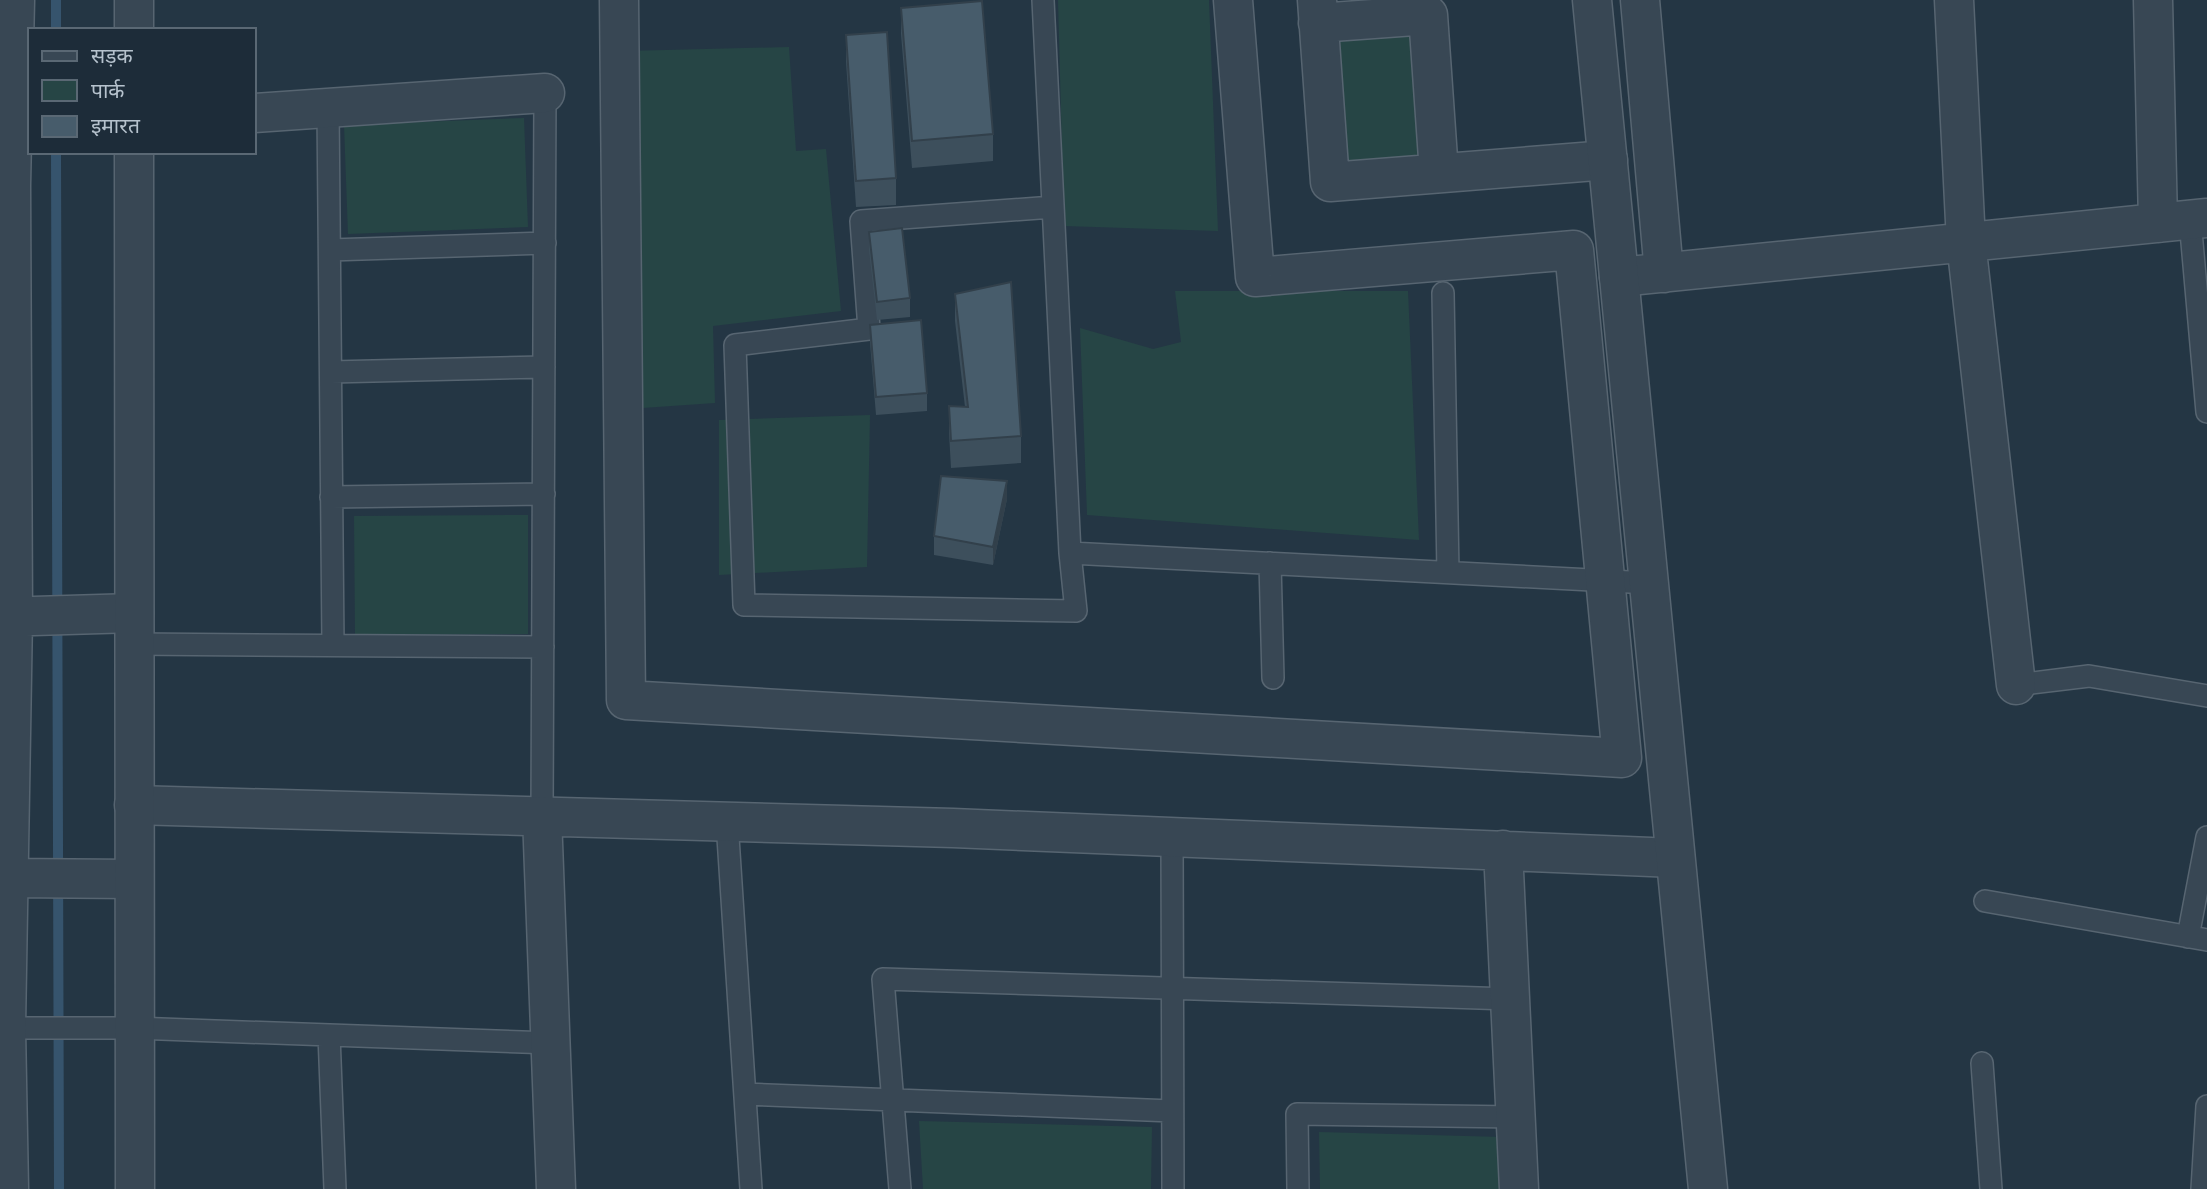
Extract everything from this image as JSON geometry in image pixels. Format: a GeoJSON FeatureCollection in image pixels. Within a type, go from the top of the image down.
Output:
{"type":"FeatureCollection","features":[{"type":"Feature","properties":{"kind":"street"},"geometry":{"type":"LineString","coordinates":[[9,1189],[24,1028],[42,879],[32,616],[7,390],[6,186],[15,0]]}},
{"type":"Feature","properties":{"kind":"street"},"geometry":{"type":"LineString","coordinates":[[134,0],[134,28]]}},
{"type":"Feature","properties":{"kind":"street"},"geometry":{"type":"LineString","coordinates":[[619,0],[626,701],[1622,758],[1574,250],[1255,277],[1233,0]]}},
{"type":"Feature","properties":{"kind":"street"},"geometry":{"type":"LineString","coordinates":[[1592,0],[1708,1189]]}},
{"type":"Feature","properties":{"kind":"street"},"geometry":{"type":"LineString","coordinates":[[1640,0],[1664,273]]}},
{"type":"Feature","properties":{"kind":"street"},"geometry":{"type":"LineString","coordinates":[[1954,0],[1966,242],[2016,685]]}},
{"type":"Feature","properties":{"kind":"street"},"geometry":{"type":"LineString","coordinates":[[1619,277],[2185,221],[2153,0]]}},
{"type":"Feature","properties":{"kind":"street"},"geometry":{"type":"LineString","coordinates":[[1439,173],[1428,15],[1318,12],[1330,182],[1608,160]]}},
{"type":"Feature","properties":{"kind":"street"},"geometry":{"type":"LineString","coordinates":[[256,113],[545,93]]}},
{"type":"Feature","properties":{"kind":"street"},"geometry":{"type":"LineString","coordinates":[[134,154],[135,1189]]}},
{"type":"Feature","properties":{"kind":"street"},"geometry":{"type":"LineString","coordinates":[[32,616],[134,628]]}},
{"type":"Feature","properties":{"kind":"street"},"geometry":{"type":"LineString","coordinates":[[134,805],[1172,837],[1675,858]]}},
{"type":"Feature","properties":{"kind":"street"},"geometry":{"type":"LineString","coordinates":[[542,816],[556,1189]]}},
{"type":"Feature","properties":{"kind":"street"},"geometry":{"type":"LineString","coordinates":[[1503,850],[1519,1189]]}},
{"type":"Feature","properties":{"kind":"street"},"geometry":{"type":"LineString","coordinates":[[42,879],[134,879]]}},
{"type":"Feature","properties":{"kind":"lane"},"geometry":{"type":"LineString","coordinates":[[1043,0],[1070,553],[1076,611],[744,605],[735,345],[869,329],[861,221],[1053,206]]}},
{"type":"Feature","properties":{"kind":"lane"},"geometry":{"type":"LineString","coordinates":[[542,816],[545,93]]}},
{"type":"Feature","properties":{"kind":"lane"},"geometry":{"type":"LineString","coordinates":[[328,108],[333,645]]}},
{"type":"Feature","properties":{"kind":"lane"},"geometry":{"type":"LineString","coordinates":[[2185,221],[2207,412]]}},
{"type":"Feature","properties":{"kind":"lane"},"geometry":{"type":"LineString","coordinates":[[330,250],[545,243]]}},
{"type":"Feature","properties":{"kind":"lane"},"geometry":{"type":"LineString","coordinates":[[1443,293],[1448,572]]}},
{"type":"Feature","properties":{"kind":"lane"},"geometry":{"type":"LineString","coordinates":[[331,372],[544,367]]}},
{"type":"Feature","properties":{"kind":"lane"},"geometry":{"type":"LineString","coordinates":[[331,497],[544,494]]}},
{"type":"Feature","properties":{"kind":"lane"},"geometry":{"type":"LineString","coordinates":[[1070,553],[1649,583]]}},
{"type":"Feature","properties":{"kind":"lane"},"geometry":{"type":"LineString","coordinates":[[1270,563],[1273,678]]}},
{"type":"Feature","properties":{"kind":"lane"},"geometry":{"type":"LineString","coordinates":[[134,628],[333,645],[543,648]]}},
{"type":"Feature","properties":{"kind":"lane"},"geometry":{"type":"LineString","coordinates":[[2016,685],[2090,676],[2207,696]]}},
{"type":"Feature","properties":{"kind":"lane"},"geometry":{"type":"LineString","coordinates":[[727,822],[751,1189]]}},
{"type":"Feature","properties":{"kind":"lane"},"geometry":{"type":"LineString","coordinates":[[1172,837],[1173,1189]]}},
{"type":"Feature","properties":{"kind":"lane"},"geometry":{"type":"LineString","coordinates":[[1985,901],[2198,938],[2207,837]]}},
{"type":"Feature","properties":{"kind":"lane"},"geometry":{"type":"LineString","coordinates":[[900,1189],[883,979],[1510,999]]}},
{"type":"Feature","properties":{"kind":"lane"},"geometry":{"type":"LineString","coordinates":[[24,1028],[134,1028],[551,1042]]}},
{"type":"Feature","properties":{"kind":"lane"},"geometry":{"type":"LineString","coordinates":[[329,1035],[335,1189]]}},
{"type":"Feature","properties":{"kind":"lane"},"geometry":{"type":"LineString","coordinates":[[1982,1063],[1991,1189]]}},
{"type":"Feature","properties":{"kind":"lane"},"geometry":{"type":"LineString","coordinates":[[745,1094],[1172,1111]]}},
{"type":"Feature","properties":{"kind":"lane"},"geometry":{"type":"LineString","coordinates":[[2202,1189],[2207,1106]]}},
{"type":"Feature","properties":{"kind":"lane"},"geometry":{"type":"LineString","coordinates":[[1298,1189],[1297,1114],[1516,1117]]}},
{"type":"Feature","properties":{"kind":"green space"},"geometry":{"type":"Polygon","coordinates":[[[1058,0],[1209,0],[1218,231],[1064,226],[1058,0]]]}},
{"type":"Feature","properties":{"kind":"green space"},"geometry":{"type":"Polygon","coordinates":[[[1416,27],[1426,163],[1337,170],[1327,35],[1416,27]]]}},
{"type":"Feature","properties":{"kind":"green space"},"geometry":{"type":"Polygon","coordinates":[[[789,47],[796,151],[826,149],[841,311],[713,326],[715,403],[628,409],[626,51],[789,47]]]}},
{"type":"Feature","properties":{"kind":"green space"},"geometry":{"type":"Polygon","coordinates":[[[524,118],[528,227],[348,234],[344,125],[524,118]]]}},
{"type":"Feature","properties":{"kind":"green space"},"geometry":{"type":"Polygon","coordinates":[[[1175,291],[1408,291],[1419,540],[1087,515],[1080,328],[1153,349],[1181,342],[1175,291]]]}},
{"type":"Feature","properties":{"kind":"green space"},"geometry":{"type":"Polygon","coordinates":[[[870,415],[867,567],[719,575],[719,420],[870,415]]]}},
{"type":"Feature","properties":{"kind":"green space"},"geometry":{"type":"Polygon","coordinates":[[[528,515],[528,634],[355,635],[354,516],[528,515]]]}},
{"type":"Feature","properties":{"kind":"green space"},"geometry":{"type":"Polygon","coordinates":[[[919,1121],[1152,1127],[1151,1189],[923,1189],[919,1121]]]}},
{"type":"Feature","properties":{"kind":"green space"},"geometry":{"type":"Polygon","coordinates":[[[1319,1132],[1502,1137],[1504,1189],[1320,1189],[1319,1132]]]}},
{"type":"Feature","properties":{"kind":"building"},"geometry":{"type":"Polygon","coordinates":[[[982,1],[993,134],[912,141],[901,8],[982,1]]]}},
{"type":"Feature","properties":{"kind":"building"},"geometry":{"type":"Polygon","coordinates":[[[887,32],[896,178],[856,181],[846,35],[887,32]]]}},
{"type":"Feature","properties":{"kind":"building"},"geometry":{"type":"Polygon","coordinates":[[[902,228],[910,298],[877,302],[869,232],[902,228]]]}},
{"type":"Feature","properties":{"kind":"building"},"geometry":{"type":"Polygon","coordinates":[[[1011,282],[1021,436],[951,441],[949,406],[968,407],[955,294],[1011,282]]]}},
{"type":"Feature","properties":{"kind":"building"},"geometry":{"type":"Polygon","coordinates":[[[921,320],[927,393],[876,397],[870,325],[921,320]]]}},
{"type":"Feature","properties":{"kind":"building"},"geometry":{"type":"Polygon","coordinates":[[[941,476],[1007,481],[993,547],[934,536],[941,476]]]}},
{"type":"Feature","properties":{"kind":"waterway"},"geometry":{"type":"LineString","coordinates":[[56,0],[56,28]]}},
{"type":"Feature","properties":{"kind":"waterway"},"geometry":{"type":"LineString","coordinates":[[56,154],[59,1189]]}}]}
